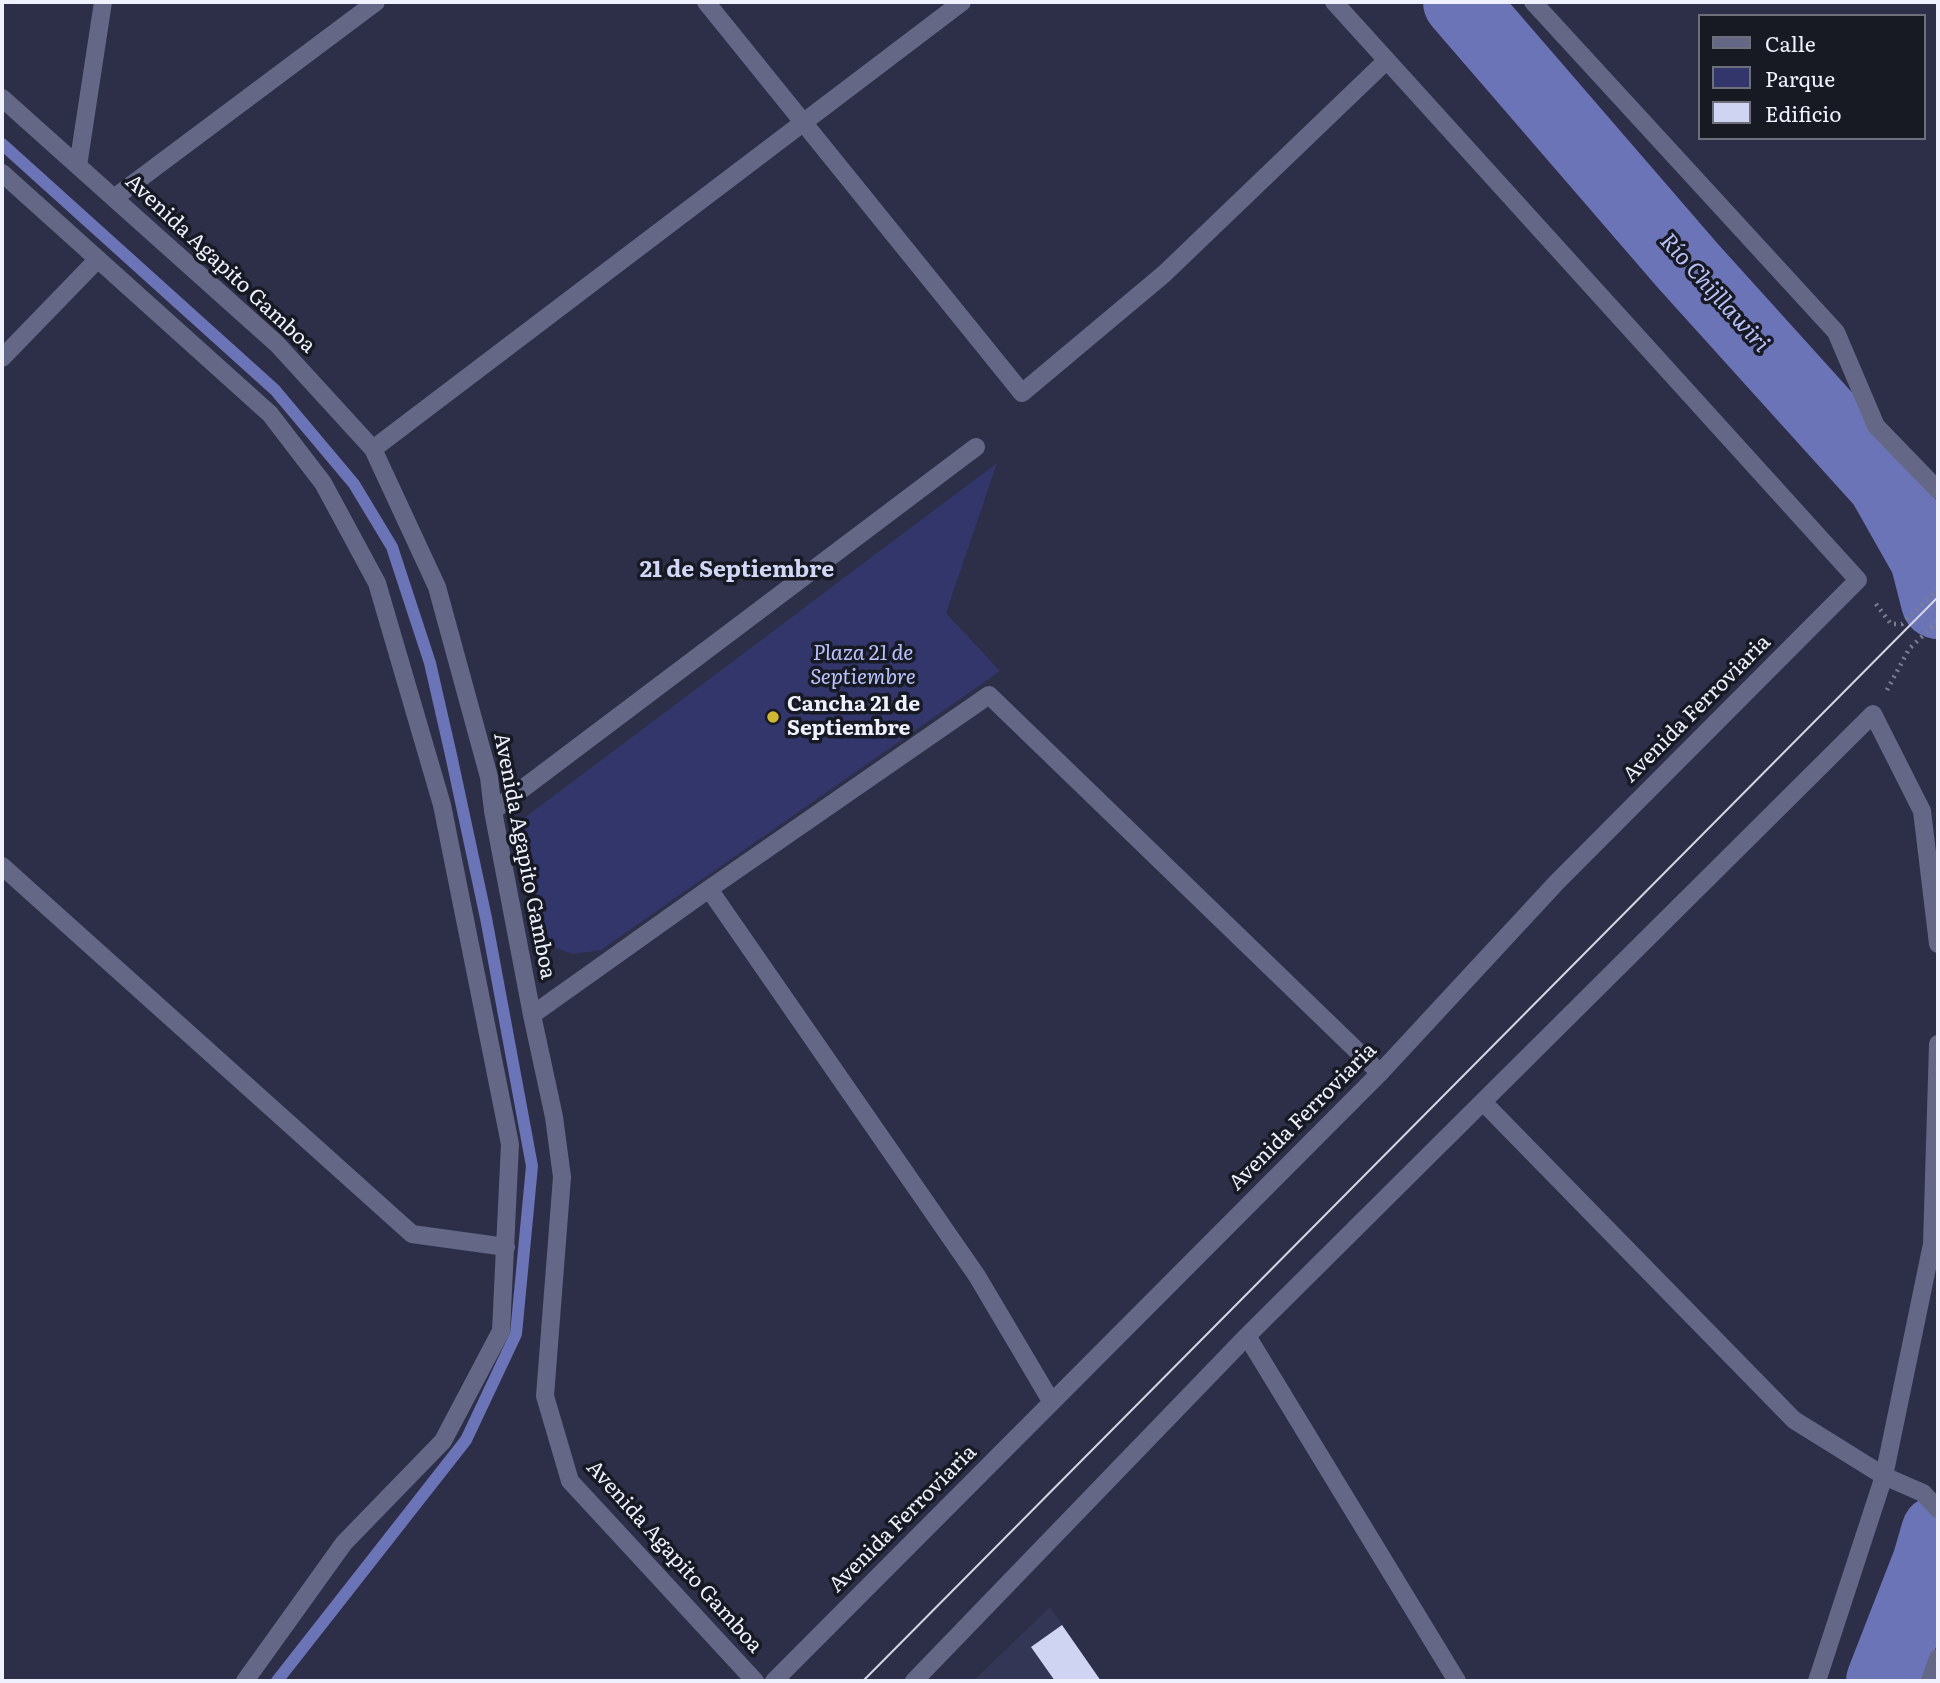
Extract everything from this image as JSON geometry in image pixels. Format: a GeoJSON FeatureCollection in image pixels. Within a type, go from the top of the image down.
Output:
{"type":"FeatureCollection","features":[{"type":"Feature","properties":{"kind":"street"},"geometry":{"type":"LineString","coordinates":[[78,166],[103,2]]}},
{"type":"Feature","properties":{"kind":"street"},"geometry":{"type":"LineString","coordinates":[[114,198],[376,2]]}},
{"type":"Feature","properties":{"kind":"street"},"geometry":{"type":"LineString","coordinates":[[706,2],[1022,393],[1164,274],[1386,61],[1334,2]]}},
{"type":"Feature","properties":{"kind":"street"},"geometry":{"type":"LineString","coordinates":[[373,449],[962,2]]}},
{"type":"Feature","properties":{"kind":"street"},"geometry":{"type":"LineString","coordinates":[[1533,2],[1836,332],[1876,426],[1938,490]]}},
{"type":"Feature","properties":{"kind":"street","name":"Avenida Ferroviaria"},"geometry":{"type":"LineString","coordinates":[[774,1681],[1380,1073],[1556,882],[1858,580],[1386,61]]}},
{"type":"Feature","properties":{"kind":"street","name":"Avenida Agapito Gamboa"},"geometry":{"type":"LineString","coordinates":[[2,98],[277,344],[373,449],[437,587],[489,777],[493,811],[554,1117],[562,1177],[545,1396],[570,1481],[755,1681]]}},
{"type":"Feature","properties":{"kind":"street"},"geometry":{"type":"LineString","coordinates":[[2,173],[270,414],[323,483],[377,583],[442,805],[510,1144],[501,1331],[443,1441],[344,1543],[245,1681]]}},
{"type":"Feature","properties":{"kind":"street"},"geometry":{"type":"LineString","coordinates":[[2,358],[98,259]]}},
{"type":"Feature","properties":{"kind":"street"},"geometry":{"type":"LineString","coordinates":[[493,811],[975,447]]}},
{"type":"Feature","properties":{"kind":"street"},"geometry":{"type":"LineString","coordinates":[[532,1015],[989,695],[1380,1073]]}},
{"type":"Feature","properties":{"kind":"street"},"geometry":{"type":"LineString","coordinates":[[914,1681],[1247,1336],[1873,715],[1922,810],[1938,944]]}},
{"type":"Feature","properties":{"kind":"street"},"geometry":{"type":"LineString","coordinates":[[2,866],[412,1234],[506,1247]]}},
{"type":"Feature","properties":{"kind":"street"},"geometry":{"type":"LineString","coordinates":[[709,889],[977,1276],[1051,1401]]}},
{"type":"Feature","properties":{"kind":"street"},"geometry":{"type":"LineString","coordinates":[[1817,1681],[1884,1476],[1933,1244],[1938,1044]]}},
{"type":"Feature","properties":{"kind":"street"},"geometry":{"type":"LineString","coordinates":[[1483,1102],[1794,1420],[1884,1476],[1923,1493],[1938,1509]]}},
{"type":"Feature","properties":{"kind":"street"},"geometry":{"type":"LineString","coordinates":[[1247,1336],[1457,1681]]}},
{"type":"Feature","properties":{"kind":"street"},"geometry":{"type":"LineString","coordinates":[[1930,1681],[1938,1658]]}},
{"type":"Feature","properties":{"kind":"path"},"geometry":{"type":"LineString","coordinates":[[1902,624],[1938,589]]}},
{"type":"Feature","properties":{"kind":"path"},"geometry":{"type":"LineString","coordinates":[[1873,715],[1909,649],[1938,621]]}},
{"type":"Feature","properties":{"kind":"shaded area"},"geometry":{"type":"Polygon","coordinates":[[[1050,1607],[1101,1681],[973,1681],[1050,1607]]]}},
{"type":"Feature","properties":{"kind":"green space","name":"Plaza 21 de Septiembre"},"geometry":{"type":"Polygon","coordinates":[[[997,463],[946,613],[1000,671],[601,950],[572,954],[544,943],[520,821],[997,463]]]}},
{"type":"Feature","properties":{"kind":"building"},"geometry":{"type":"Polygon","coordinates":[[[1062,1625],[1101,1681],[1055,1681],[1031,1647],[1062,1625]]]}},
{"type":"Feature","properties":{"kind":"waterway","name":"Río Chijllawiri"},"geometry":{"type":"LineString","coordinates":[[1460,2],[1688,266],[1884,483],[1927,559],[1938,602]]}},
{"type":"Feature","properties":{"kind":"waterway"},"geometry":{"type":"LineString","coordinates":[[2,144],[275,390],[354,484],[392,547],[430,663],[451,755],[486,918],[532,1166],[516,1334],[466,1440],[277,1681]]}},
{"type":"Feature","properties":{"kind":"waterway","name":"Río Chijllawiri"},"geometry":{"type":"LineString","coordinates":[[1883,1681],[1929,1563],[1938,1532]]}},
{"type":"Feature","properties":{"kind":"tram line"},"geometry":{"type":"LineString","coordinates":[[863,1681],[1938,597]]}},
{"type":"Feature","properties":{"kind":"place","name":"Cancha 21 de Septiembre"},"geometry":{"type":"Point","coordinates":[773,717]}},
{"type":"Feature","properties":{"kind":"district","name":"21 de Septiembre"},"geometry":{"type":"Point","coordinates":[737,570]}}]}
